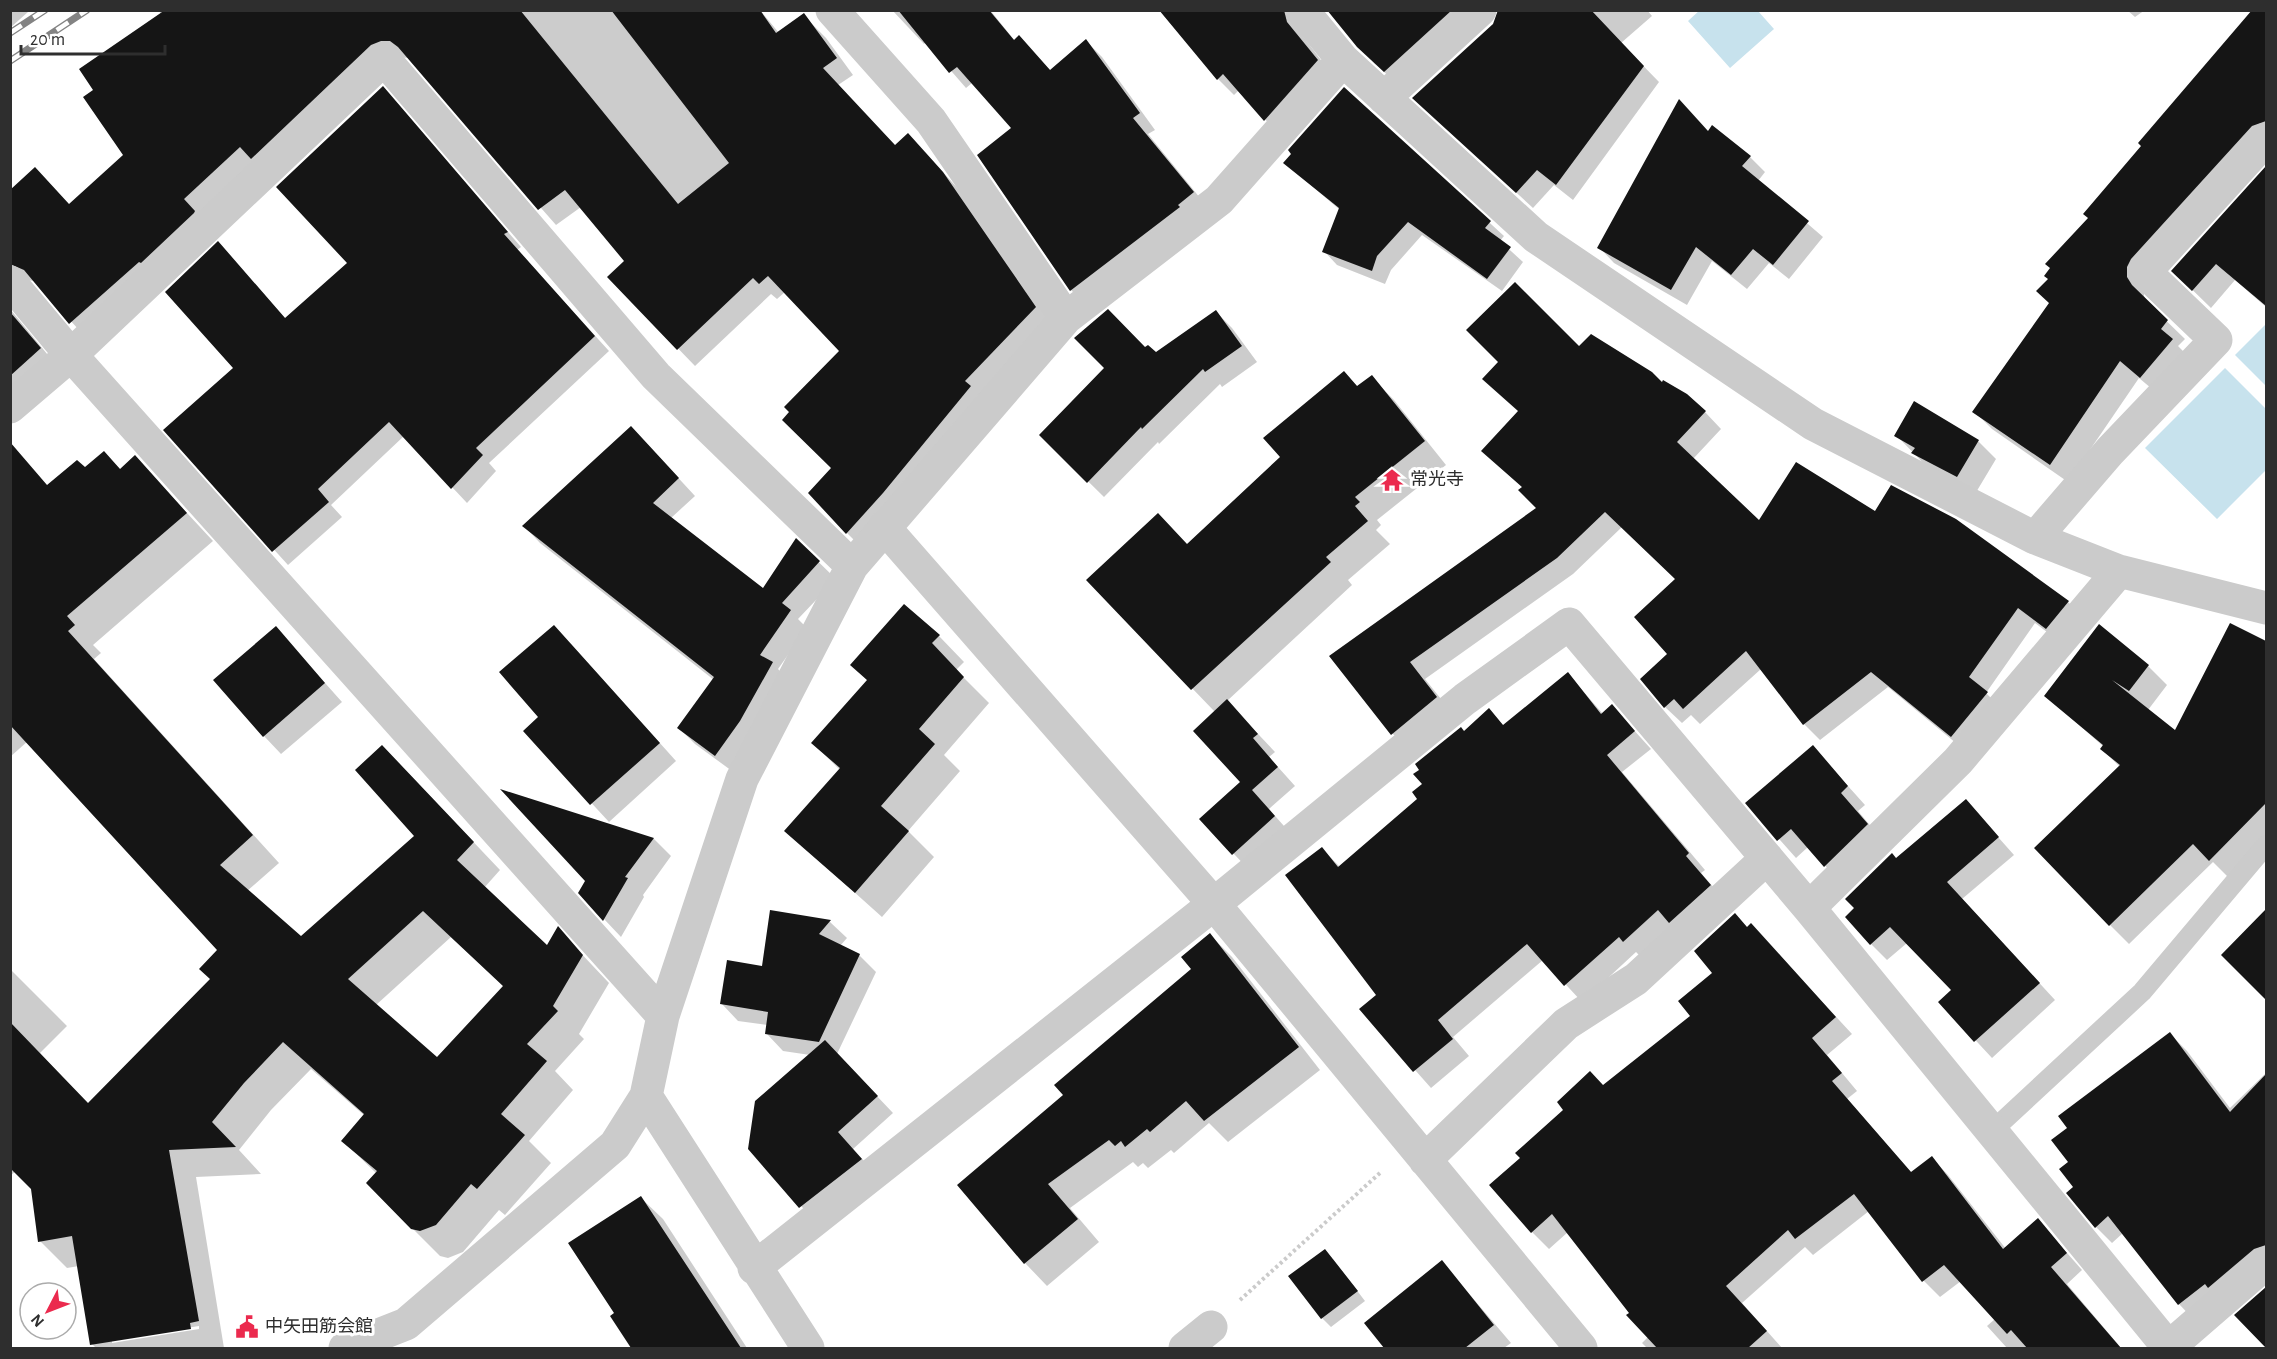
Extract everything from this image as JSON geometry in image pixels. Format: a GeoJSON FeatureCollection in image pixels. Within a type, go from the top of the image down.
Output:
{"type":"FeatureCollection","features":[{"type":"Feature","properties":{"kind":"street"},"geometry":{"type":"LineString","coordinates":[[832,10],[931,121],[1066,318]]}},
{"type":"Feature","properties":{"kind":"street"},"geometry":{"type":"LineString","coordinates":[[1302,10],[1343,60],[1546,244],[1813,424],[2035,538],[2119,571],[2266,608]]}},
{"type":"Feature","properties":{"kind":"street"},"geometry":{"type":"LineString","coordinates":[[1384,98],[1480,10]]}},
{"type":"Feature","properties":{"kind":"street"},"geometry":{"type":"LineString","coordinates":[[10,407],[71,355],[384,59],[656,376],[852,566]]}},
{"type":"Feature","properties":{"kind":"street"},"geometry":{"type":"LineString","coordinates":[[345,1348],[414,1336],[615,1145],[646,1096],[663,1016],[742,779],[852,566],[1066,318],[1219,200],[1343,60]]}},
{"type":"Feature","properties":{"kind":"street"},"geometry":{"type":"LineString","coordinates":[[2035,538],[2110,451],[2216,340],[2145,272],[2266,139]]}},
{"type":"Feature","properties":{"kind":"street"},"geometry":{"type":"LineString","coordinates":[[10,282],[71,355],[663,1016]]}},
{"type":"Feature","properties":{"kind":"street"},"geometry":{"type":"LineString","coordinates":[[884,527],[1214,904],[1581,1348]]}},
{"type":"Feature","properties":{"kind":"street"},"geometry":{"type":"LineString","coordinates":[[1809,908],[1958,761],[2119,571]]}},
{"type":"Feature","properties":{"kind":"street"},"geometry":{"type":"LineString","coordinates":[[754,1268],[1214,904],[1465,699],[1569,624],[1809,908],[2169,1348],[2266,1263]]}},
{"type":"Feature","properties":{"kind":"street"},"geometry":{"type":"LineString","coordinates":[[1419,1152],[1566,1024],[1636,980],[1767,858]]}},
{"type":"Feature","properties":{"kind":"street"},"geometry":{"type":"LineString","coordinates":[[646,1096],[807,1348]]}},
{"type":"Feature","properties":{"kind":"street"},"geometry":{"type":"LineString","coordinates":[[1185,1348],[1210,1327]]}},
{"type":"Feature","properties":{"kind":"lane"},"geometry":{"type":"LineString","coordinates":[[1992,1131],[2142,992],[2266,845]]}},
{"type":"Feature","properties":{"kind":"path"},"geometry":{"type":"LineString","coordinates":[[1210,1327],[1419,1152]]}},
{"type":"Feature","properties":{"kind":"water"},"geometry":{"type":"Polygon","coordinates":[[[1700,10],[1758,11],[1774,29],[1730,68],[1688,21],[1700,10]]]}},
{"type":"Feature","properties":{"kind":"water"},"geometry":{"type":"Polygon","coordinates":[[[2266,324],[2266,386],[2235,355],[2266,324]]]}},
{"type":"Feature","properties":{"kind":"water"},"geometry":{"type":"Polygon","coordinates":[[[2225,368],[2266,409],[2266,470],[2217,519],[2145,448],[2225,368]]]}},
{"type":"Feature","properties":{"kind":"building"},"geometry":{"type":"Polygon","coordinates":[[[165,10],[520,10],[678,204],[729,163],[611,10],[760,10],[776,33],[804,13],[837,58],[823,68],[895,145],[908,133],[943,172],[1036,307],[965,381],[971,386],[883,493],[846,534],[808,493],[831,468],[782,420],[789,412],[784,407],[839,351],[768,276],[759,284],[753,278],[677,350],[607,277],[624,261],[565,190],[538,210],[398,47],[390,41],[381,41],[371,45],[251,159],[240,147],[184,199],[195,211],[194,213],[141,263],[139,262],[69,324],[24,270],[10,264],[10,190],[35,167],[69,204],[123,155],[83,97],[93,90],[79,69],[165,10]]]}},
{"type":"Feature","properties":{"kind":"building"},"geometry":{"type":"Polygon","coordinates":[[[898,10],[989,10],[1014,40],[1019,35],[1050,70],[1086,39],[1140,113],[1133,118],[1194,192],[1178,205],[1180,207],[1070,291],[977,155],[1011,128],[957,67],[949,73],[898,10]]]}},
{"type":"Feature","properties":{"kind":"building"},"geometry":{"type":"Polygon","coordinates":[[[1159,10],[1284,10],[1287,22],[1318,60],[1264,121],[1223,74],[1217,80],[1159,10]]]}},
{"type":"Feature","properties":{"kind":"building"},"geometry":{"type":"Polygon","coordinates":[[[1327,10],[1452,10],[1384,72],[1357,47],[1327,10]]]}},
{"type":"Feature","properties":{"kind":"building"},"geometry":{"type":"Polygon","coordinates":[[[1498,10],[1591,10],[1644,66],[1556,185],[1537,170],[1516,193],[1412,98],[1493,24],[1498,10]]]}},
{"type":"Feature","properties":{"kind":"building"},"geometry":{"type":"Polygon","coordinates":[[[2252,10],[2266,10],[2266,121],[2252,126],[2131,259],[2127,267],[2127,277],[2132,285],[2168,320],[2161,329],[2173,339],[2140,378],[2120,361],[2050,465],[1972,412],[2049,303],[2036,291],[2048,279],[2044,276],[2050,268],[2045,264],[2088,218],[2083,214],[2141,146],[2138,143],[2252,10]]]}},
{"type":"Feature","properties":{"kind":"building"},"geometry":{"type":"Polygon","coordinates":[[[383,86],[508,232],[504,234],[595,336],[476,448],[483,455],[451,489],[389,422],[318,489],[329,502],[272,552],[163,430],[233,368],[165,292],[218,241],[285,318],[347,263],[276,187],[383,86]]]}},
{"type":"Feature","properties":{"kind":"building"},"geometry":{"type":"Polygon","coordinates":[[[1344,87],[1491,221],[1485,228],[1511,247],[1487,279],[1408,222],[1377,256],[1372,271],[1322,252],[1339,208],[1283,163],[1291,154],[1288,150],[1344,87]]]}},
{"type":"Feature","properties":{"kind":"building"},"geometry":{"type":"Polygon","coordinates":[[[1679,99],[1708,131],[1712,125],[1751,156],[1742,166],[1809,221],[1773,265],[1753,249],[1731,275],[1696,247],[1671,290],[1597,248],[1679,99]]]}},
{"type":"Feature","properties":{"kind":"building"},"geometry":{"type":"Polygon","coordinates":[[[2266,166],[2266,306],[2216,264],[2192,291],[2171,271],[2266,166]]]}},
{"type":"Feature","properties":{"kind":"building"},"geometry":{"type":"Polygon","coordinates":[[[1515,282],[1579,346],[1591,334],[1652,372],[1662,382],[1663,380],[1687,394],[1706,411],[1677,442],[1759,520],[1796,462],[1875,511],[1891,485],[1956,519],[2069,601],[2046,629],[2018,608],[1969,677],[1988,692],[1951,737],[1871,672],[1803,725],[1746,651],[1683,709],[1674,699],[1664,708],[1640,679],[1667,654],[1634,617],[1675,579],[1605,512],[1557,558],[1410,662],[1437,697],[1391,735],[1329,656],[1536,508],[1518,490],[1522,487],[1481,451],[1518,411],[1482,379],[1498,362],[1466,330],[1515,282]]]}},
{"type":"Feature","properties":{"kind":"building"},"geometry":{"type":"Polygon","coordinates":[[[1108,309],[1145,347],[1148,345],[1156,352],[1216,310],[1242,346],[1205,372],[1203,369],[1142,429],[1141,427],[1087,483],[1039,435],[1104,368],[1074,338],[1108,309]]]}},
{"type":"Feature","properties":{"kind":"building"},"geometry":{"type":"Polygon","coordinates":[[[10,312],[41,348],[10,376],[10,312]]]}},
{"type":"Feature","properties":{"kind":"building"},"geometry":{"type":"Polygon","coordinates":[[[1344,371],[1357,386],[1372,375],[1425,441],[1355,497],[1360,502],[1355,506],[1368,521],[1326,557],[1331,562],[1191,690],[1086,580],[1158,513],[1187,544],[1280,457],[1263,438],[1344,371]]]}},
{"type":"Feature","properties":{"kind":"building"},"geometry":{"type":"Polygon","coordinates":[[[1914,401],[1979,440],[1957,477],[1911,453],[1915,448],[1894,436],[1914,401]]]}},
{"type":"Feature","properties":{"kind":"building"},"geometry":{"type":"Polygon","coordinates":[[[631,426],[679,478],[653,503],[763,588],[796,538],[820,561],[782,603],[791,610],[760,655],[773,662],[740,721],[715,756],[677,728],[714,677],[522,526],[631,426]]]}},
{"type":"Feature","properties":{"kind":"building"},"geometry":{"type":"Polygon","coordinates":[[[10,442],[47,485],[77,460],[85,467],[104,451],[120,469],[135,455],[187,513],[67,616],[75,625],[68,631],[253,835],[220,865],[301,936],[414,836],[355,770],[382,745],[474,842],[457,860],[547,945],[558,926],[583,955],[553,1006],[558,1011],[527,1044],[547,1061],[501,1114],[525,1135],[477,1189],[471,1184],[436,1225],[420,1231],[411,1229],[366,1183],[377,1171],[341,1141],[364,1114],[283,1042],[244,1083],[212,1122],[236,1147],[169,1150],[199,1321],[190,1323],[191,1329],[90,1345],[72,1236],[38,1242],[31,1189],[10,1168],[10,1022],[88,1103],[210,979],[199,969],[217,950],[10,725],[10,442]],[[423,911],[348,979],[437,1057],[503,986],[423,911]]]}},
{"type":"Feature","properties":{"kind":"building"},"geometry":{"type":"Polygon","coordinates":[[[904,604],[940,635],[932,643],[964,677],[919,729],[935,744],[881,806],[909,831],[855,893],[784,831],[840,768],[811,743],[867,680],[850,665],[904,604]]]}},
{"type":"Feature","properties":{"kind":"building"},"geometry":{"type":"Polygon","coordinates":[[[2230,623],[2266,641],[2266,803],[2209,861],[2193,844],[2109,926],[2034,848],[2120,765],[2100,749],[2103,745],[2044,696],[2099,624],[2149,665],[2129,691],[2112,680],[2175,730],[2230,623]]]}},
{"type":"Feature","properties":{"kind":"building"},"geometry":{"type":"Polygon","coordinates":[[[554,625],[660,743],[590,805],[523,731],[538,717],[499,672],[554,625]]]}},
{"type":"Feature","properties":{"kind":"building"},"geometry":{"type":"Polygon","coordinates":[[[276,626],[325,683],[263,737],[213,680],[276,626]]]}},
{"type":"Feature","properties":{"kind":"building"},"geometry":{"type":"Polygon","coordinates":[[[1568,672],[1601,714],[1612,704],[1635,731],[1607,755],[1689,853],[1686,856],[1711,885],[1669,923],[1658,910],[1623,942],[1619,937],[1564,986],[1527,944],[1438,1020],[1453,1039],[1413,1072],[1359,1009],[1376,995],[1285,875],[1322,847],[1338,867],[1417,799],[1412,792],[1422,784],[1413,774],[1419,770],[1415,764],[1461,727],[1464,731],[1489,708],[1503,725],[1568,672]]]}},
{"type":"Feature","properties":{"kind":"building"},"geometry":{"type":"Polygon","coordinates":[[[1227,699],[1258,734],[1253,738],[1278,767],[1252,790],[1275,816],[1232,855],[1199,819],[1240,782],[1193,731],[1227,699]]]}},
{"type":"Feature","properties":{"kind":"building"},"geometry":{"type":"Polygon","coordinates":[[[1813,745],[1848,786],[1841,793],[1868,824],[1824,867],[1791,829],[1777,841],[1745,803],[1813,745]]]}},
{"type":"Feature","properties":{"kind":"building"},"geometry":{"type":"Polygon","coordinates":[[[500,789],[654,838],[625,877],[628,878],[603,921],[578,893],[585,881],[500,789]]]}},
{"type":"Feature","properties":{"kind":"building"},"geometry":{"type":"Polygon","coordinates":[[[1966,799],[1999,837],[1947,882],[2040,983],[1974,1042],[1938,1002],[1951,990],[1890,927],[1870,945],[1845,917],[1854,908],[1845,899],[1892,853],[1896,858],[1966,799]]]}},
{"type":"Feature","properties":{"kind":"building"},"geometry":{"type":"Polygon","coordinates":[[[2266,909],[2266,1000],[2221,955],[2266,909]]]}},
{"type":"Feature","properties":{"kind":"building"},"geometry":{"type":"Polygon","coordinates":[[[770,910],[831,920],[819,934],[860,954],[819,1042],[765,1034],[768,1012],[720,1004],[727,960],[762,966],[770,910]]]}},
{"type":"Feature","properties":{"kind":"building"},"geometry":{"type":"Polygon","coordinates":[[[1735,913],[1747,927],[1751,923],[1836,1017],[1812,1038],[1842,1073],[1832,1081],[1911,1172],[1932,1156],[2003,1249],[2038,1218],[2067,1253],[2051,1267],[2121,1348],[2027,1348],[2011,1330],[2007,1334],[1944,1265],[1922,1282],[1854,1194],[1795,1239],[1788,1230],[1726,1286],[1767,1331],[1748,1348],[1657,1348],[1626,1315],[1629,1313],[1552,1214],[1531,1233],[1489,1185],[1520,1158],[1515,1153],[1563,1110],[1557,1102],[1590,1071],[1603,1085],[1690,1016],[1678,1001],[1712,973],[1694,951],[1735,913]]]}},
{"type":"Feature","properties":{"kind":"building"},"geometry":{"type":"Polygon","coordinates":[[[1210,933],[1299,1047],[1204,1121],[1186,1101],[1150,1132],[1147,1129],[1125,1147],[1121,1141],[1115,1146],[1109,1140],[1048,1184],[1078,1219],[1024,1264],[957,1185],[1063,1095],[1054,1085],[1191,969],[1181,957],[1210,933]]]}},
{"type":"Feature","properties":{"kind":"building"},"geometry":{"type":"Polygon","coordinates":[[[2170,1032],[2230,1112],[2266,1074],[2266,1245],[2254,1249],[2208,1288],[2205,1284],[2178,1305],[2108,1216],[2095,1228],[2066,1193],[2073,1187],[2059,1169],[2068,1162],[2051,1140],[2067,1128],[2058,1116],[2170,1032]]]}},
{"type":"Feature","properties":{"kind":"building"},"geometry":{"type":"Polygon","coordinates":[[[825,1040],[878,1096],[838,1132],[862,1159],[799,1208],[748,1149],[755,1101],[825,1040]]]}},
{"type":"Feature","properties":{"kind":"building"},"geometry":{"type":"Polygon","coordinates":[[[641,1196],[741,1348],[631,1348],[610,1316],[614,1313],[568,1243],[641,1196]]]}},
{"type":"Feature","properties":{"kind":"building"},"geometry":{"type":"Polygon","coordinates":[[[1325,1249],[1358,1291],[1321,1319],[1288,1276],[1325,1249]]]}},
{"type":"Feature","properties":{"kind":"building"},"geometry":{"type":"Polygon","coordinates":[[[1442,1260],[1494,1325],[1465,1348],[1384,1348],[1364,1323],[1442,1260]]]}},
{"type":"Feature","properties":{"kind":"building"},"geometry":{"type":"Polygon","coordinates":[[[2266,1287],[2266,1348],[2234,1315],[2266,1287]]]}},
{"type":"Feature","properties":{"kind":"railway"},"geometry":{"type":"LineString","coordinates":[[10,33],[45,10]]}},
{"type":"Feature","properties":{"kind":"railway"},"geometry":{"type":"LineString","coordinates":[[10,61],[87,10]]}},
{"type":"Feature","properties":{"kind":"place","name":"常光寺"},"geometry":{"type":"Point","coordinates":[1392,480]}},
{"type":"Feature","properties":{"kind":"place","name":"中矢田筋会館"},"geometry":{"type":"Point","coordinates":[247,1327]}}]}
